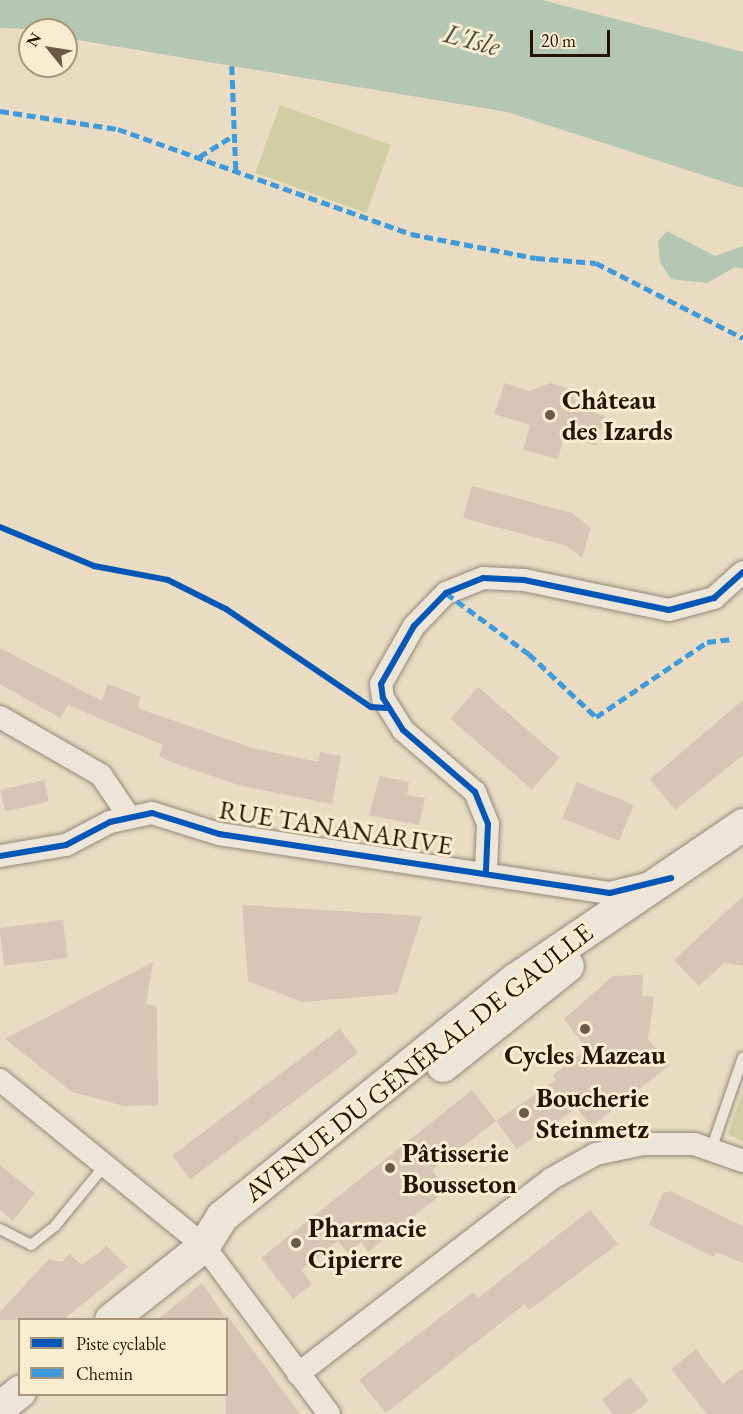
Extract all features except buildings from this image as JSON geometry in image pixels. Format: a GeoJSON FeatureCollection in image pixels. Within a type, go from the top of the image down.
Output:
{"type":"FeatureCollection","features":[{"type":"Feature","properties":{"kind":"main road"},"geometry":{"type":"LineString","coordinates":[[114,1318],[204,1246],[236,1233],[672,878],[743,825]]}},
{"type":"Feature","properties":{"kind":"main road"},"geometry":{"type":"LineString","coordinates":[[0,1408],[18,1394]]}},
{"type":"Feature","properties":{"kind":"street"},"geometry":{"type":"LineString","coordinates":[[486,870],[484,807],[475,792],[392,718],[381,684],[414,626],[446,593],[472,580],[525,580],[669,610],[714,598],[743,572]]}},
{"type":"Feature","properties":{"kind":"street"},"geometry":{"type":"LineString","coordinates":[[0,717],[101,775],[128,815]]}},
{"type":"Feature","properties":{"kind":"street","name":"RUE TANANARIVE"},"geometry":{"type":"LineString","coordinates":[[0,856],[66,845],[128,815],[160,814],[219,834],[486,870],[610,893],[672,878]]}},
{"type":"Feature","properties":{"kind":"street"},"geometry":{"type":"LineString","coordinates":[[0,1080],[204,1246],[329,1414]]}},
{"type":"Feature","properties":{"kind":"street"},"geometry":{"type":"LineString","coordinates":[[298,1374],[551,1179],[596,1154],[643,1144],[694,1144],[743,1161]]}},
{"type":"Feature","properties":{"kind":"lane"},"geometry":{"type":"LineString","coordinates":[[711,1150],[743,1057]]}},
{"type":"Feature","properties":{"kind":"lane"},"geometry":{"type":"LineString","coordinates":[[0,1229],[31,1245],[55,1226],[106,1164]]}},
{"type":"Feature","properties":{"kind":"shaded area"},"geometry":{"type":"Polygon","coordinates":[[[280,105],[391,145],[366,213],[255,173],[280,105]]]}},
{"type":"Feature","properties":{"kind":"shaded area"},"geometry":{"type":"Polygon","coordinates":[[[743,1090],[743,1142],[728,1134],[743,1090]]]}},
{"type":"Feature","properties":{"kind":"water","name":"L'Isle"},"geometry":{"type":"Polygon","coordinates":[[[0,0],[542,0],[743,52],[743,188],[507,112],[78,40],[78,18],[18,18],[18,29],[0,28],[0,0]]]}},
{"type":"Feature","properties":{"kind":"water"},"geometry":{"type":"Polygon","coordinates":[[[667,231],[715,256],[743,246],[743,269],[735,267],[707,283],[671,279],[660,262],[658,241],[667,231]]]}},
{"type":"Feature","properties":{"kind":"marked path"},"geometry":{"type":"LineString","coordinates":[[232,66],[236,172]]}},
{"type":"Feature","properties":{"kind":"marked path"},"geometry":{"type":"LineString","coordinates":[[0,111],[118,129],[411,234],[536,258],[596,263],[743,338]]}},
{"type":"Feature","properties":{"kind":"marked path"},"geometry":{"type":"LineString","coordinates":[[199,157],[231,137]]}},
{"type":"Feature","properties":{"kind":"marked path"},"geometry":{"type":"LineString","coordinates":[[446,593],[529,654],[596,717],[707,642],[732,639]]}},
{"type":"Feature","properties":{"kind":"cycle path"},"geometry":{"type":"LineString","coordinates":[[0,527],[94,566],[168,580],[226,609],[371,707],[386,708]]}},
{"type":"Feature","properties":{"kind":"cycle path"},"geometry":{"type":"LineString","coordinates":[[486,870],[488,824],[475,792],[403,730],[383,698],[381,684],[414,626],[446,593],[483,578],[524,580],[669,610],[714,598],[743,572]]}},
{"type":"Feature","properties":{"kind":"cycle path"},"geometry":{"type":"LineString","coordinates":[[0,856],[66,845],[110,822],[152,813],[219,834],[610,893],[671,878]]}},
{"type":"Feature","properties":{"kind":"place","name":"Château des Izards"},"geometry":{"type":"Point","coordinates":[550,415]}},
{"type":"Feature","properties":{"kind":"place","name":"Cycles Mazeau"},"geometry":{"type":"Point","coordinates":[585,1029]}},
{"type":"Feature","properties":{"kind":"place","name":"Boucherie Steinmetz"},"geometry":{"type":"Point","coordinates":[524,1113]}},
{"type":"Feature","properties":{"kind":"place","name":"Pâtisserie Bousseton"},"geometry":{"type":"Point","coordinates":[390,1168]}},
{"type":"Feature","properties":{"kind":"place","name":"Pharmacie Cipierre"},"geometry":{"type":"Point","coordinates":[296,1243]}}]}
